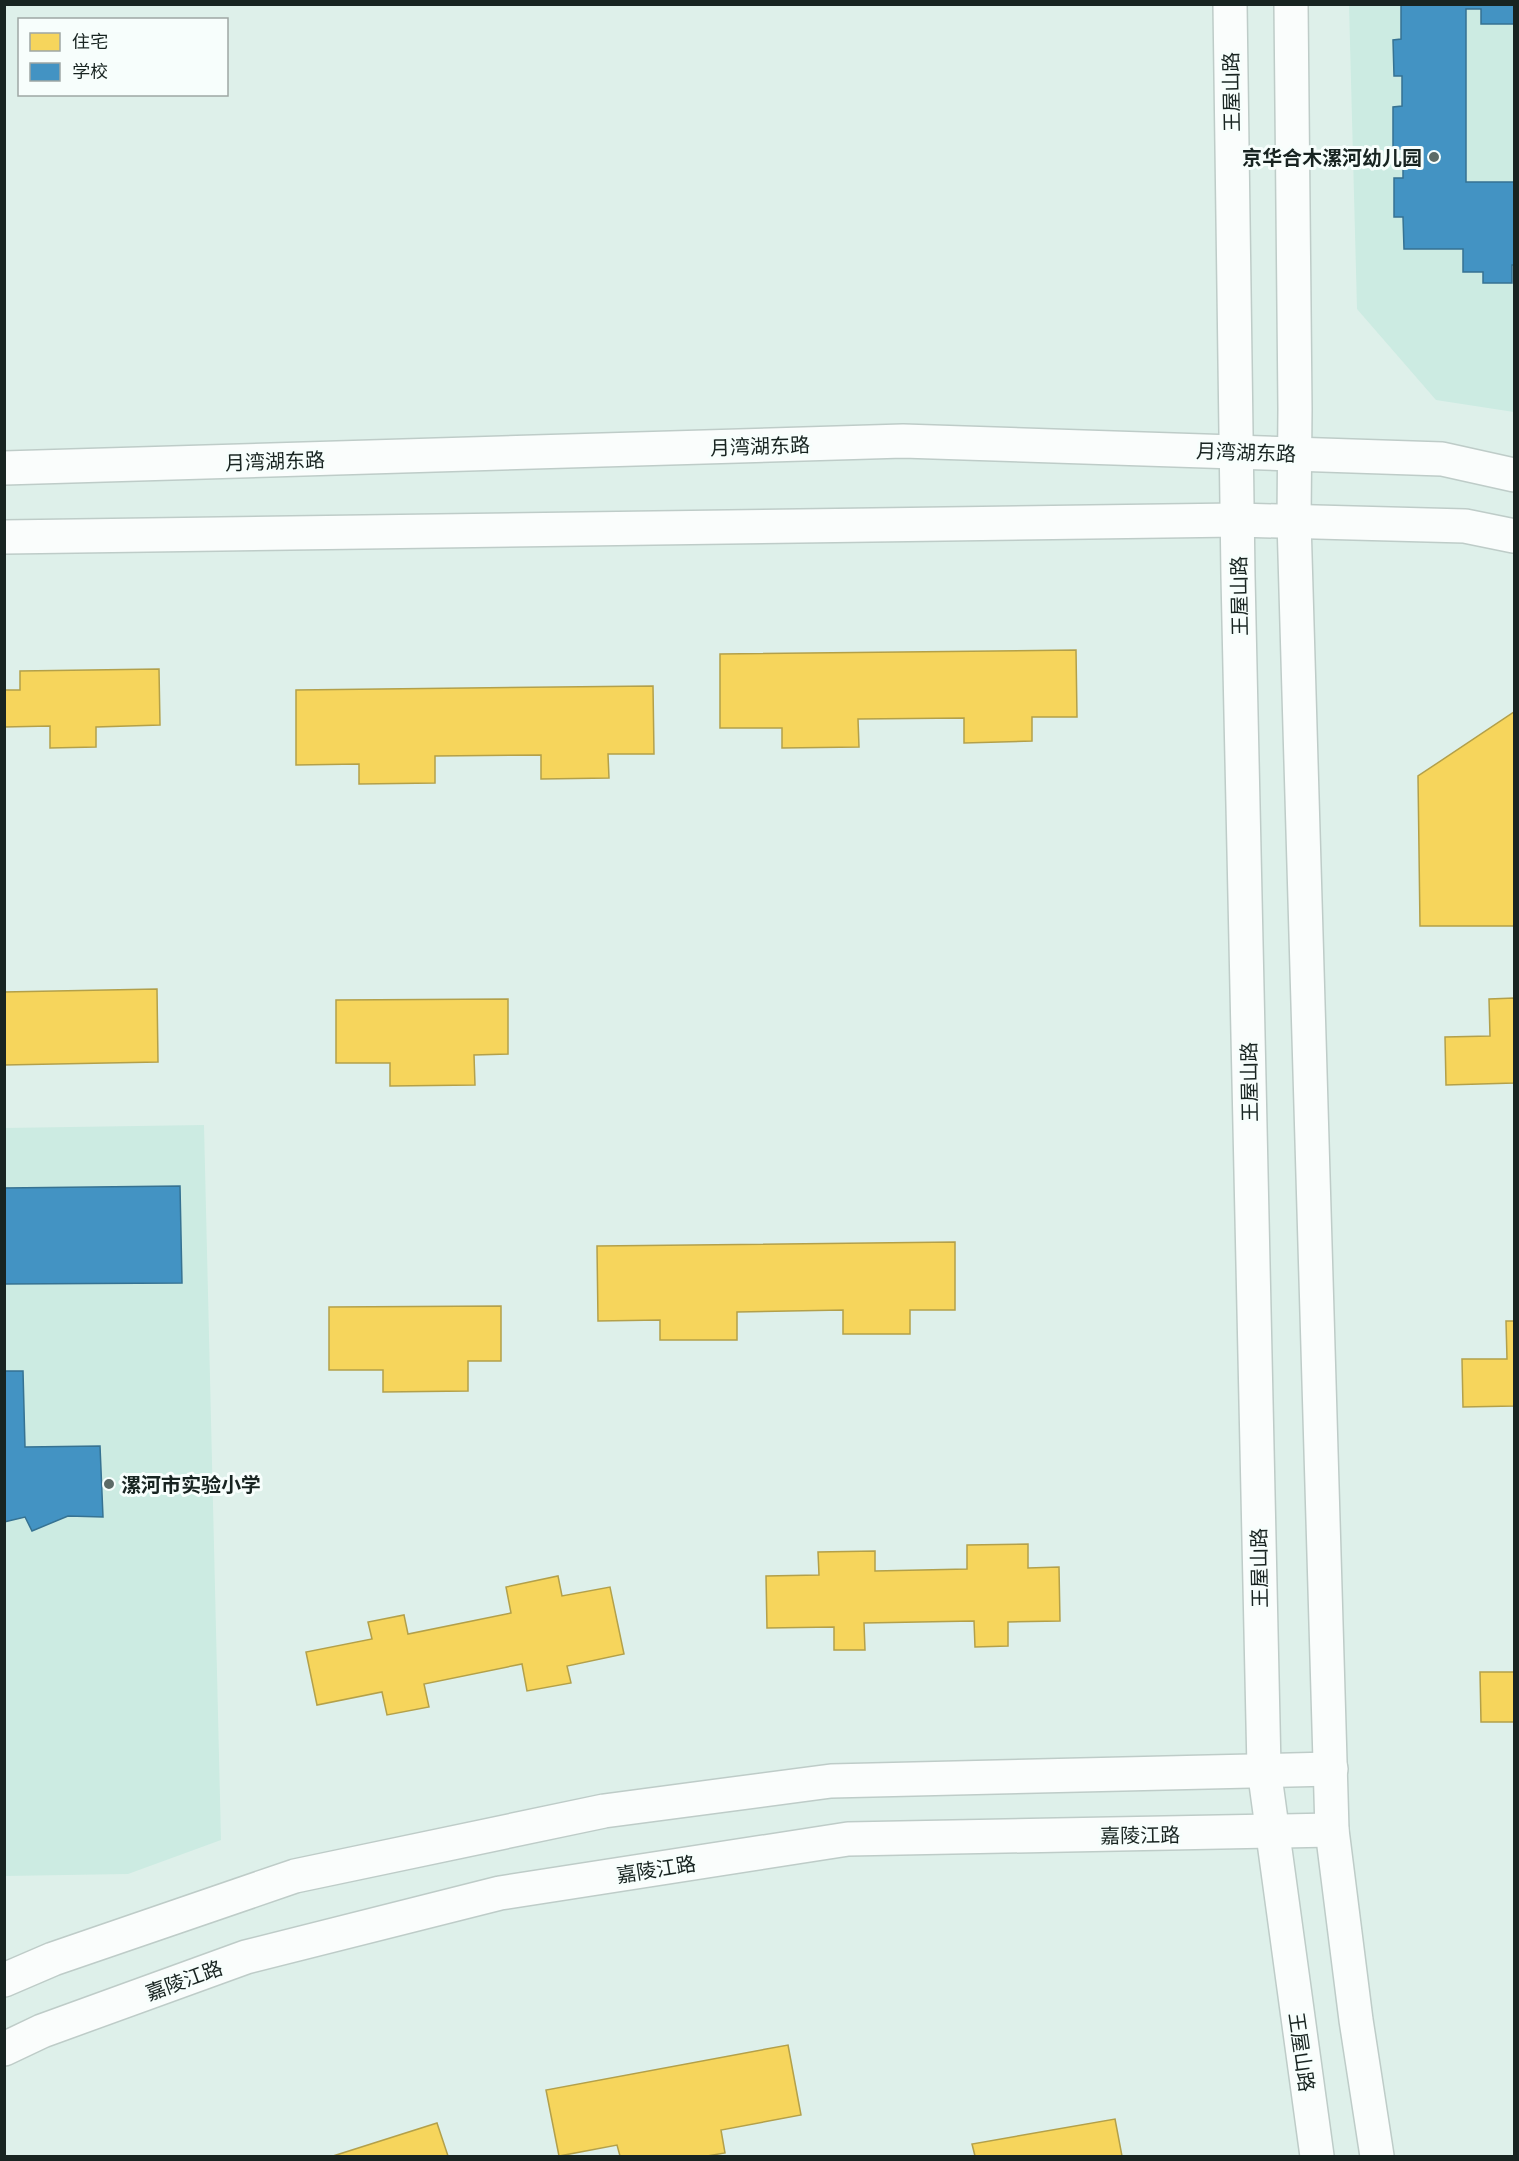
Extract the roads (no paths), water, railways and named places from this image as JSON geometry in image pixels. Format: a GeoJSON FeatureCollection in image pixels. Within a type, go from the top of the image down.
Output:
{"type":"FeatureCollection","features":[{"type":"Feature","properties":{"kind":"street","name":"王屋山路"},"geometry":{"type":"LineString","coordinates":[[1230,4],[1237,520],[1264,1769],[1317,2157]]}},
{"type":"Feature","properties":{"kind":"street"},"geometry":{"type":"LineString","coordinates":[[1291,4],[1294,521],[1332,1830],[1356,2020],[1377,2157]]}},
{"type":"Feature","properties":{"kind":"street","name":"月湾湖东路"},"geometry":{"type":"LineString","coordinates":[[4,468],[903,441],[1442,459],[1515,475]]}},
{"type":"Feature","properties":{"kind":"street"},"geometry":{"type":"LineString","coordinates":[[4,537],[1237,520],[1465,526],[1515,536]]}},
{"type":"Feature","properties":{"kind":"street"},"geometry":{"type":"LineString","coordinates":[[4,1980],[53,1959],[295,1876],[604,1811],[831,1781],[1331,1769]]}},
{"type":"Feature","properties":{"kind":"street","name":"嘉陵江路"},"geometry":{"type":"LineString","coordinates":[[4,2049],[42,2031],[246,1957],[500,1893],[848,1839],[1272,1833],[1332,1830]]}},
{"type":"Feature","properties":{"kind":"place","name":"京华合木漯河幼儿园"},"geometry":{"type":"Point","coordinates":[1434,157]}},
{"type":"Feature","properties":{"kind":"place","name":"漯河市实验小学"},"geometry":{"type":"Point","coordinates":[109,1484]}}]}
